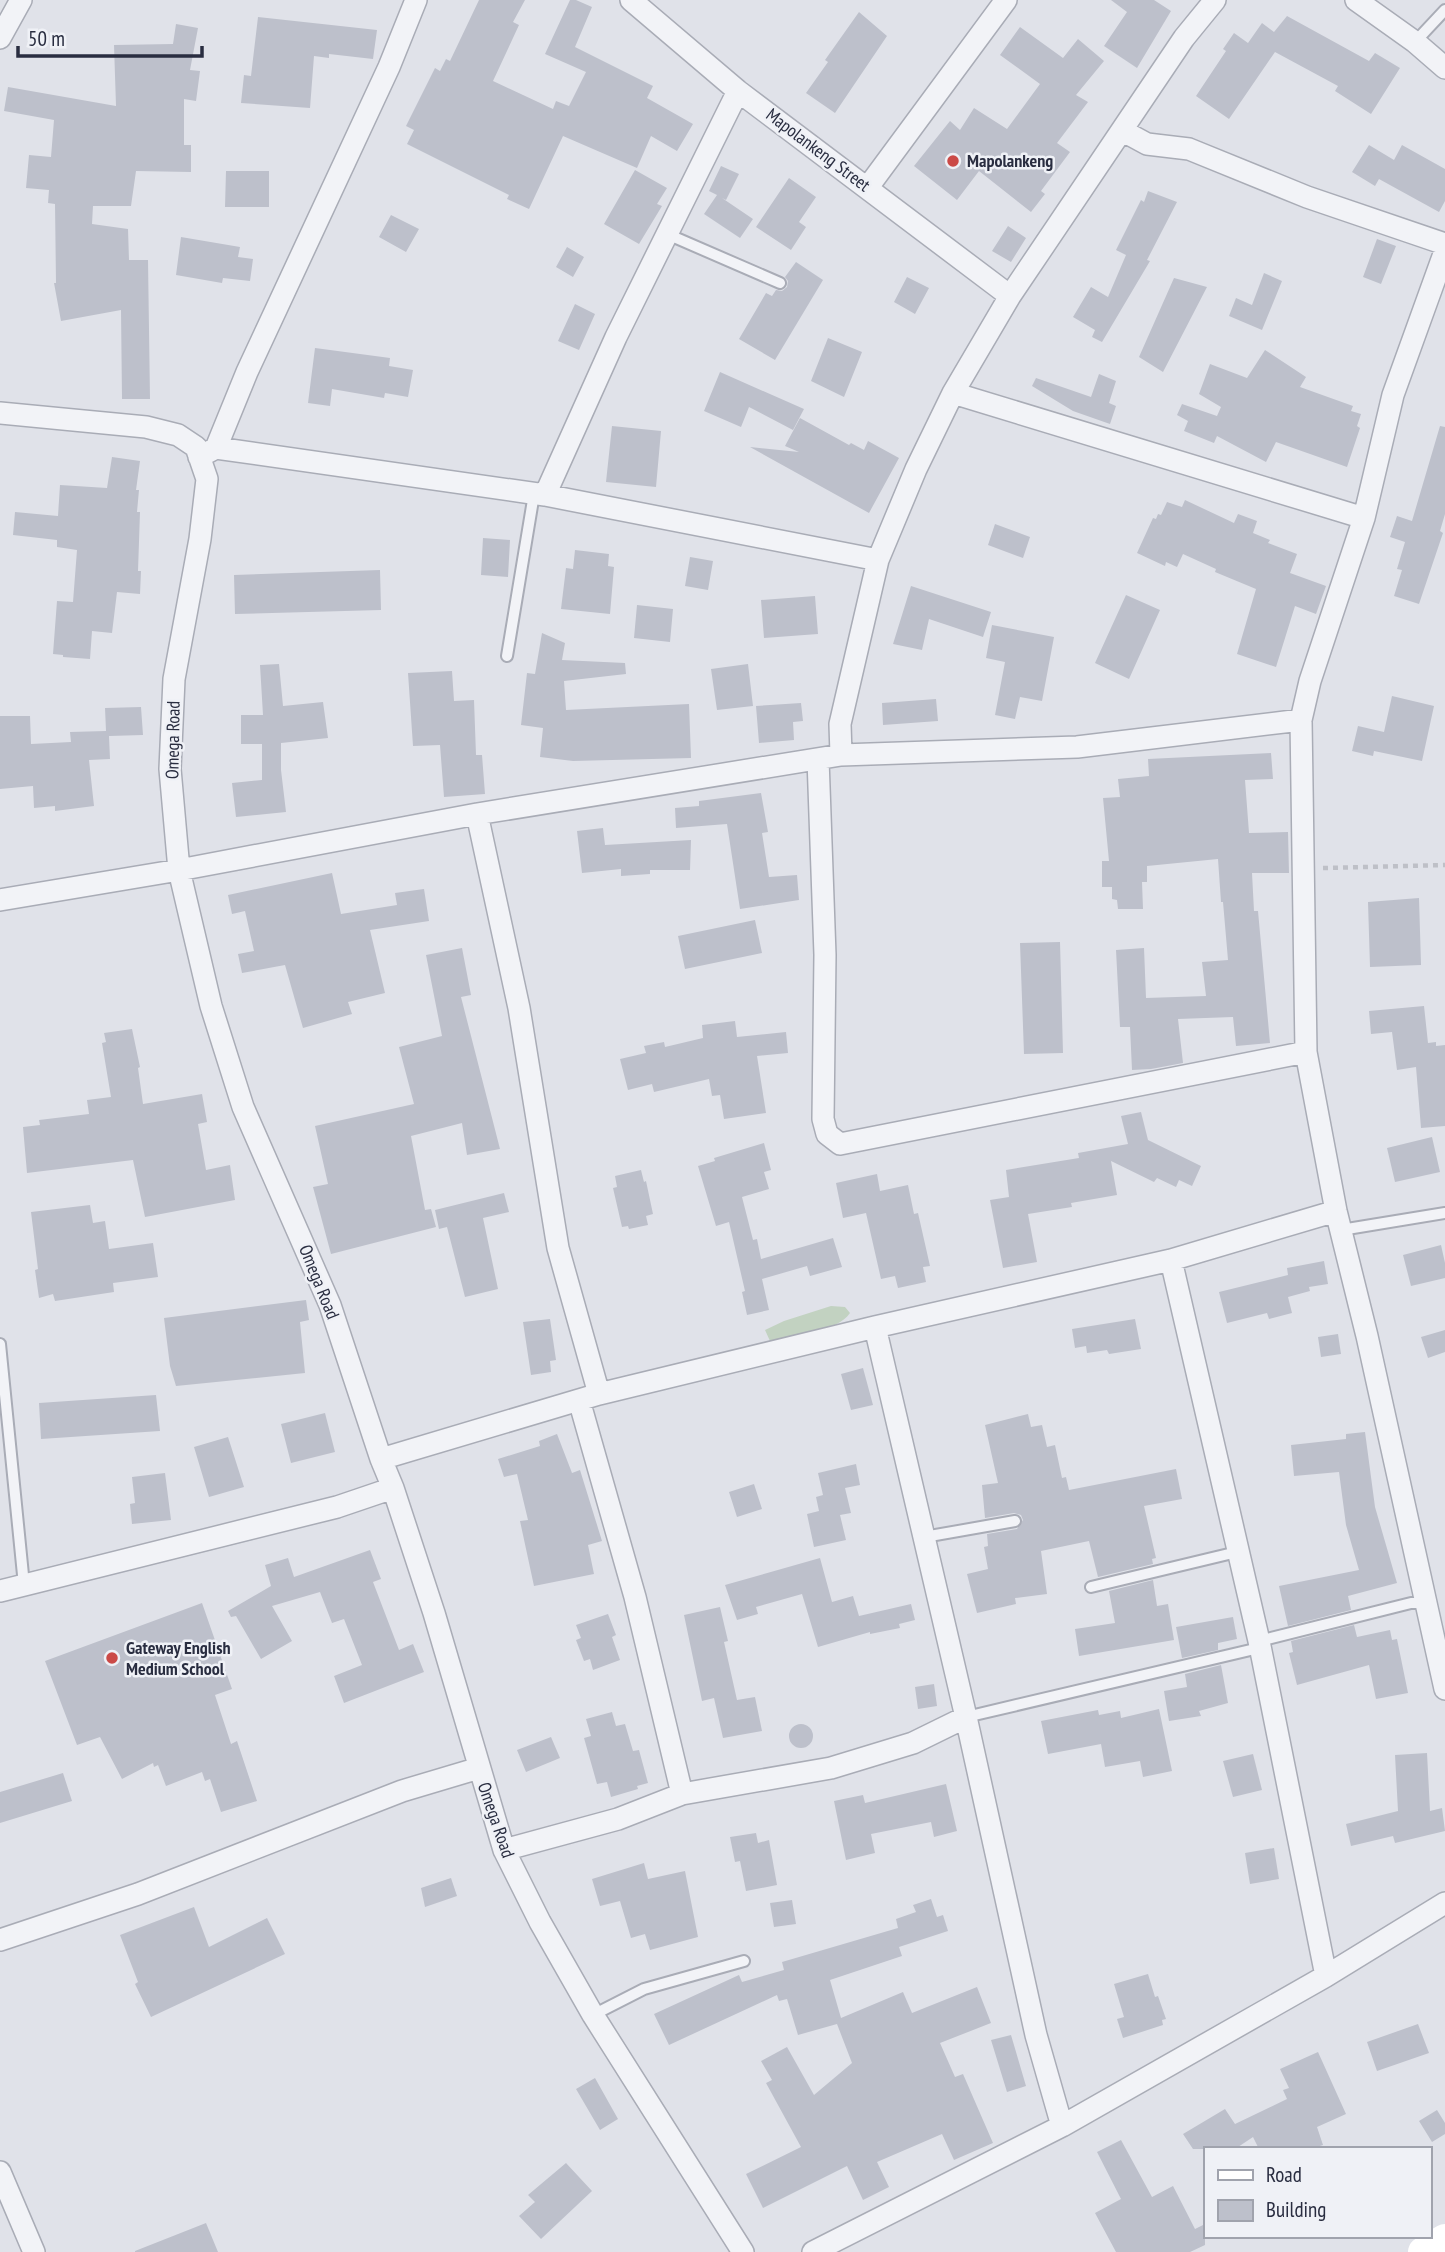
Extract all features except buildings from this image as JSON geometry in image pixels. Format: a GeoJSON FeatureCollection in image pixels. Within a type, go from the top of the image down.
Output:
{"type":"FeatureCollection","features":[{"type":"Feature","properties":{"kind":"street"},"geometry":{"type":"LineString","coordinates":[[0,38],[22,0]]}},
{"type":"Feature","properties":{"kind":"street"},"geometry":{"type":"LineString","coordinates":[[207,453],[389,67],[416,0]]}},
{"type":"Feature","properties":{"kind":"street","name":"Mapolankeng Street"},"geometry":{"type":"LineString","coordinates":[[631,0],[659,8],[738,91],[869,187],[1010,296]]}},
{"type":"Feature","properties":{"kind":"street"},"geometry":{"type":"LineString","coordinates":[[869,187],[1006,0]]}},
{"type":"Feature","properties":{"kind":"street"},"geometry":{"type":"LineString","coordinates":[[841,755],[840,724],[878,560],[916,469],[953,393],[1010,296],[1184,38],[1214,0]]}},
{"type":"Feature","properties":{"kind":"street"},"geometry":{"type":"LineString","coordinates":[[1356,0],[1415,42],[1445,68]]}},
{"type":"Feature","properties":{"kind":"street"},"geometry":{"type":"LineString","coordinates":[[539,495],[738,91]]}},
{"type":"Feature","properties":{"kind":"street"},"geometry":{"type":"LineString","coordinates":[[1123,131],[1147,144],[1189,149],[1307,197],[1445,244]]}},
{"type":"Feature","properties":{"kind":"street"},"geometry":{"type":"LineString","coordinates":[[1445,251],[1393,395],[1364,518],[1310,681],[1301,720],[1306,1052],[1339,1221],[1445,1689]]}},
{"type":"Feature","properties":{"kind":"street"},"geometry":{"type":"LineString","coordinates":[[953,393],[1364,518]]}},
{"type":"Feature","properties":{"kind":"street"},"geometry":{"type":"LineString","coordinates":[[0,413],[146,427],[178,435],[207,453],[539,495],[878,560]]}},
{"type":"Feature","properties":{"kind":"street","name":"Omega Road"},"geometry":{"type":"LineString","coordinates":[[207,453],[207,479],[200,539],[174,679],[170,769],[179,870],[211,1006],[243,1107],[330,1305],[381,1460],[394,1488],[504,1850],[540,1923],[593,2015],[743,2252]]}},
{"type":"Feature","properties":{"kind":"street"},"geometry":{"type":"LineString","coordinates":[[0,900],[179,870],[477,814],[841,755],[1077,747],[1301,720]]}},
{"type":"Feature","properties":{"kind":"street"},"geometry":{"type":"LineString","coordinates":[[818,759],[825,955],[823,1119],[827,1134],[840,1144],[1306,1052]]}},
{"type":"Feature","properties":{"kind":"street"},"geometry":{"type":"LineString","coordinates":[[477,814],[519,1008],[558,1248],[589,1397],[682,1794]]}},
{"type":"Feature","properties":{"kind":"street"},"geometry":{"type":"LineString","coordinates":[[381,1460],[589,1397],[875,1327],[1339,1221]]}},
{"type":"Feature","properties":{"kind":"street"},"geometry":{"type":"LineString","coordinates":[[1171,1260],[1259,1645],[1326,1976]]}},
{"type":"Feature","properties":{"kind":"street"},"geometry":{"type":"LineString","coordinates":[[875,1327],[966,1717],[1036,2035],[1062,2126]]}},
{"type":"Feature","properties":{"kind":"street"},"geometry":{"type":"LineString","coordinates":[[0,1591],[337,1507],[394,1488]]}},
{"type":"Feature","properties":{"kind":"street"},"geometry":{"type":"LineString","coordinates":[[504,1850],[618,1818],[682,1794],[761,1778],[831,1768],[913,1743],[966,1717]]}},
{"type":"Feature","properties":{"kind":"street"},"geometry":{"type":"LineString","coordinates":[[0,1940],[138,1894],[402,1791],[479,1768]]}},
{"type":"Feature","properties":{"kind":"street"},"geometry":{"type":"LineString","coordinates":[[813,2252],[1062,2126],[1326,1976],[1445,1903]]}},
{"type":"Feature","properties":{"kind":"street"},"geometry":{"type":"LineString","coordinates":[[0,2172],[34,2252]]}},
{"type":"Feature","properties":{"kind":"street"},"geometry":{"type":"LineString","coordinates":[[1423,2252],[1445,2239]]}},
{"type":"Feature","properties":{"kind":"lane"},"geometry":{"type":"LineString","coordinates":[[1415,42],[1445,10]]}},
{"type":"Feature","properties":{"kind":"lane"},"geometry":{"type":"LineString","coordinates":[[667,234],[780,283]]}},
{"type":"Feature","properties":{"kind":"lane"},"geometry":{"type":"LineString","coordinates":[[507,656],[539,495]]}},
{"type":"Feature","properties":{"kind":"lane"},"geometry":{"type":"LineString","coordinates":[[1339,1221],[1445,1213]]}},
{"type":"Feature","properties":{"kind":"lane"},"geometry":{"type":"LineString","coordinates":[[0,1345],[24,1585]]}},
{"type":"Feature","properties":{"kind":"lane"},"geometry":{"type":"LineString","coordinates":[[925,1537],[1014,1521]]}},
{"type":"Feature","properties":{"kind":"lane"},"geometry":{"type":"LineString","coordinates":[[1091,1587],[1237,1552]]}},
{"type":"Feature","properties":{"kind":"lane"},"geometry":{"type":"LineString","coordinates":[[966,1717],[1259,1645],[1410,1604],[1427,1603]]}},
{"type":"Feature","properties":{"kind":"lane"},"geometry":{"type":"LineString","coordinates":[[593,2015],[643,1989],[744,1961]]}},
{"type":"Feature","properties":{"kind":"path"},"geometry":{"type":"LineString","coordinates":[[1303,869],[1445,865]]}},
{"type":"Feature","properties":{"kind":"green space"},"geometry":{"type":"Polygon","coordinates":[[[831,1306],[845,1307],[850,1313],[825,1329],[770,1341],[765,1330],[831,1306]]]}},
{"type":"Feature","properties":{"kind":"place","name":"Mapolankeng"},"geometry":{"type":"Point","coordinates":[953,161]}},
{"type":"Feature","properties":{"kind":"place","name":"Gateway English Medium School"},"geometry":{"type":"Point","coordinates":[112,1658]}}]}
